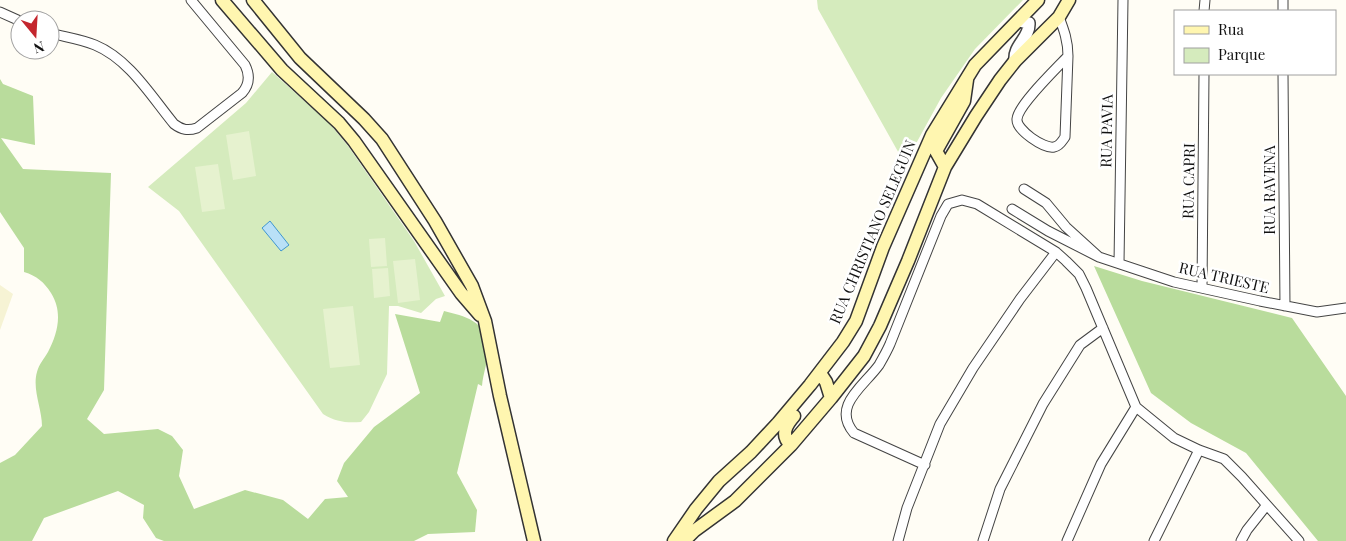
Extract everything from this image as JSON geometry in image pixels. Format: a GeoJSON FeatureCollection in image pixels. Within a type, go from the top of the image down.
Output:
{"type":"FeatureCollection","features":[{"type":"Feature","properties":{"kind":"main road"},"geometry":{"type":"LineString","coordinates":[[222,0],[276,64],[338,123],[354,141],[460,293],[485,321]]}},
{"type":"Feature","properties":{"kind":"main road"},"geometry":{"type":"LineString","coordinates":[[253,0],[300,58],[350,105],[382,139],[435,221],[472,286],[485,321],[500,396],[534,541]]}},
{"type":"Feature","properties":{"kind":"main road","name":"RUA CHRISTIANO SELEGUIN"},"geometry":{"type":"LineString","coordinates":[[674,541],[696,509],[719,481],[751,452],[798,400],[844,342],[856,321],[883,247],[932,136],[975,66],[1038,0]]}},
{"type":"Feature","properties":{"kind":"main road"},"geometry":{"type":"LineString","coordinates":[[684,541],[735,501],[791,445],[832,398],[864,356],[880,326],[908,261],[945,167],[976,116],[1015,61],[1058,17],[1069,0]]}},
{"type":"Feature","properties":{"kind":"main road"},"geometry":{"type":"LineString","coordinates":[[945,167],[936,151],[964,101],[968,76]]}},
{"type":"Feature","properties":{"kind":"main road"},"geometry":{"type":"LineString","coordinates":[[820,373],[826,382],[832,398]]}},
{"type":"Feature","properties":{"kind":"main road"},"geometry":{"type":"LineString","coordinates":[[791,445],[786,441],[784,434],[786,425],[797,411],[798,400]]}},
{"type":"Feature","properties":{"kind":"street"},"geometry":{"type":"LineString","coordinates":[[60,36],[93,44],[109,52],[127,67],[174,124],[182,129],[198,128],[242,93],[247,87],[249,77],[248,71],[240,58],[191,0]]}},
{"type":"Feature","properties":{"kind":"street","name":"RUA PAVIA"},"geometry":{"type":"LineString","coordinates":[[1119,263],[1123,0]]}},
{"type":"Feature","properties":{"kind":"street"},"geometry":{"type":"LineString","coordinates":[[1058,17],[1066,34],[1068,56],[1065,137],[1061,144],[1054,147],[1046,146],[1023,131],[1017,119],[1020,111],[1034,91],[1068,56]]}},
{"type":"Feature","properties":{"kind":"street"},"geometry":{"type":"LineString","coordinates":[[1015,61],[1014,53],[1030,28],[1029,23],[1019,21]]}},
{"type":"Feature","properties":{"kind":"street","name":"RUA CAPRI"},"geometry":{"type":"LineString","coordinates":[[1202,288],[1204,75]]}},
{"type":"Feature","properties":{"kind":"street","name":"RUA RAVENA"},"geometry":{"type":"LineString","coordinates":[[1283,75],[1285,306]]}},
{"type":"Feature","properties":{"kind":"street"},"geometry":{"type":"LineString","coordinates":[[1046,80],[1054,77],[1067,80]]}},
{"type":"Feature","properties":{"kind":"street","name":"RUA TRIESTE"},"geometry":{"type":"LineString","coordinates":[[1024,189],[1046,203],[1066,227],[1099,256]]}},
{"type":"Feature","properties":{"kind":"street"},"geometry":{"type":"LineString","coordinates":[[925,466],[854,433],[847,425],[845,415],[847,405],[880,364],[890,344],[941,216],[948,204],[962,200],[977,204],[1056,252],[1079,274],[1104,328],[1136,407],[1174,438],[1224,459],[1299,541]]}},
{"type":"Feature","properties":{"kind":"street","name":"RUA TRIESTE"},"geometry":{"type":"LineString","coordinates":[[1012,209],[1048,231],[1099,256],[1174,282],[1317,312],[1346,309]]}},
{"type":"Feature","properties":{"kind":"street"},"geometry":{"type":"LineString","coordinates":[[898,541],[907,508],[940,424],[973,368],[1056,252]]}},
{"type":"Feature","properties":{"kind":"street"},"geometry":{"type":"LineString","coordinates":[[983,541],[1000,489],[1043,404],[1080,345],[1104,328]]}},
{"type":"Feature","properties":{"kind":"street"},"geometry":{"type":"LineString","coordinates":[[1067,541],[1101,464],[1136,407]]}},
{"type":"Feature","properties":{"kind":"street"},"geometry":{"type":"LineString","coordinates":[[1154,541],[1199,450]]}},
{"type":"Feature","properties":{"kind":"street"},"geometry":{"type":"LineString","coordinates":[[1241,541],[1247,530],[1266,506]]}},
{"type":"Feature","properties":{"kind":"shaded area"},"geometry":{"type":"Polygon","coordinates":[[[0,285],[13,294],[0,330],[0,285]]]}},
{"type":"Feature","properties":{"kind":"green space"},"geometry":{"type":"Polygon","coordinates":[[[817,0],[1023,0],[975,49],[941,98],[907,160],[901,157],[818,9],[817,0]]]}},
{"type":"Feature","properties":{"kind":"green space"},"geometry":{"type":"Polygon","coordinates":[[[272,72],[330,124],[348,146],[414,241],[445,296],[436,299],[421,313],[398,306],[389,306],[387,374],[369,412],[361,422],[341,421],[323,414],[179,211],[148,187],[246,103],[272,72]]]}},
{"type":"Feature","properties":{"kind":"green space"},"geometry":{"type":"Polygon","coordinates":[[[0,79],[3,84],[33,96],[35,145],[1,138],[23,169],[111,173],[104,390],[87,419],[104,434],[158,429],[172,436],[183,450],[179,476],[194,509],[245,490],[283,500],[308,519],[325,499],[348,497],[337,481],[344,463],[374,427],[420,393],[395,314],[440,322],[444,311],[459,315],[473,321],[484,331],[488,347],[482,386],[478,384],[457,473],[477,510],[475,532],[428,534],[414,541],[164,541],[156,538],[143,518],[144,505],[118,491],[44,518],[32,541],[0,541],[0,463],[15,455],[42,426],[36,392],[37,372],[57,330],[58,315],[55,300],[46,286],[33,275],[24,272],[24,248],[0,212],[0,79]]]}},
{"type":"Feature","properties":{"kind":"green space"},"geometry":{"type":"Polygon","coordinates":[[[249,131],[256,176],[233,180],[226,135],[249,131]]]}},
{"type":"Feature","properties":{"kind":"green space"},"geometry":{"type":"Polygon","coordinates":[[[218,164],[225,209],[202,212],[195,167],[218,164]]]}},
{"type":"Feature","properties":{"kind":"green space"},"geometry":{"type":"Polygon","coordinates":[[[385,238],[387,266],[371,267],[369,239],[385,238]]]}},
{"type":"Feature","properties":{"kind":"green space"},"geometry":{"type":"Polygon","coordinates":[[[415,259],[420,300],[398,303],[393,261],[415,259]]]}},
{"type":"Feature","properties":{"kind":"green space"},"geometry":{"type":"Polygon","coordinates":[[[1094,266],[1142,281],[1292,318],[1346,396],[1346,541],[1318,541],[1246,453],[1191,423],[1151,393],[1094,266]]]}},
{"type":"Feature","properties":{"kind":"green space"},"geometry":{"type":"Polygon","coordinates":[[[388,268],[390,296],[374,298],[372,269],[388,268]]]}},
{"type":"Feature","properties":{"kind":"green space"},"geometry":{"type":"Polygon","coordinates":[[[353,306],[360,365],[330,368],[323,309],[353,306]]]}},
{"type":"Feature","properties":{"kind":"water"},"geometry":{"type":"Polygon","coordinates":[[[270,221],[289,245],[281,251],[262,228],[270,221]]]}}]}
